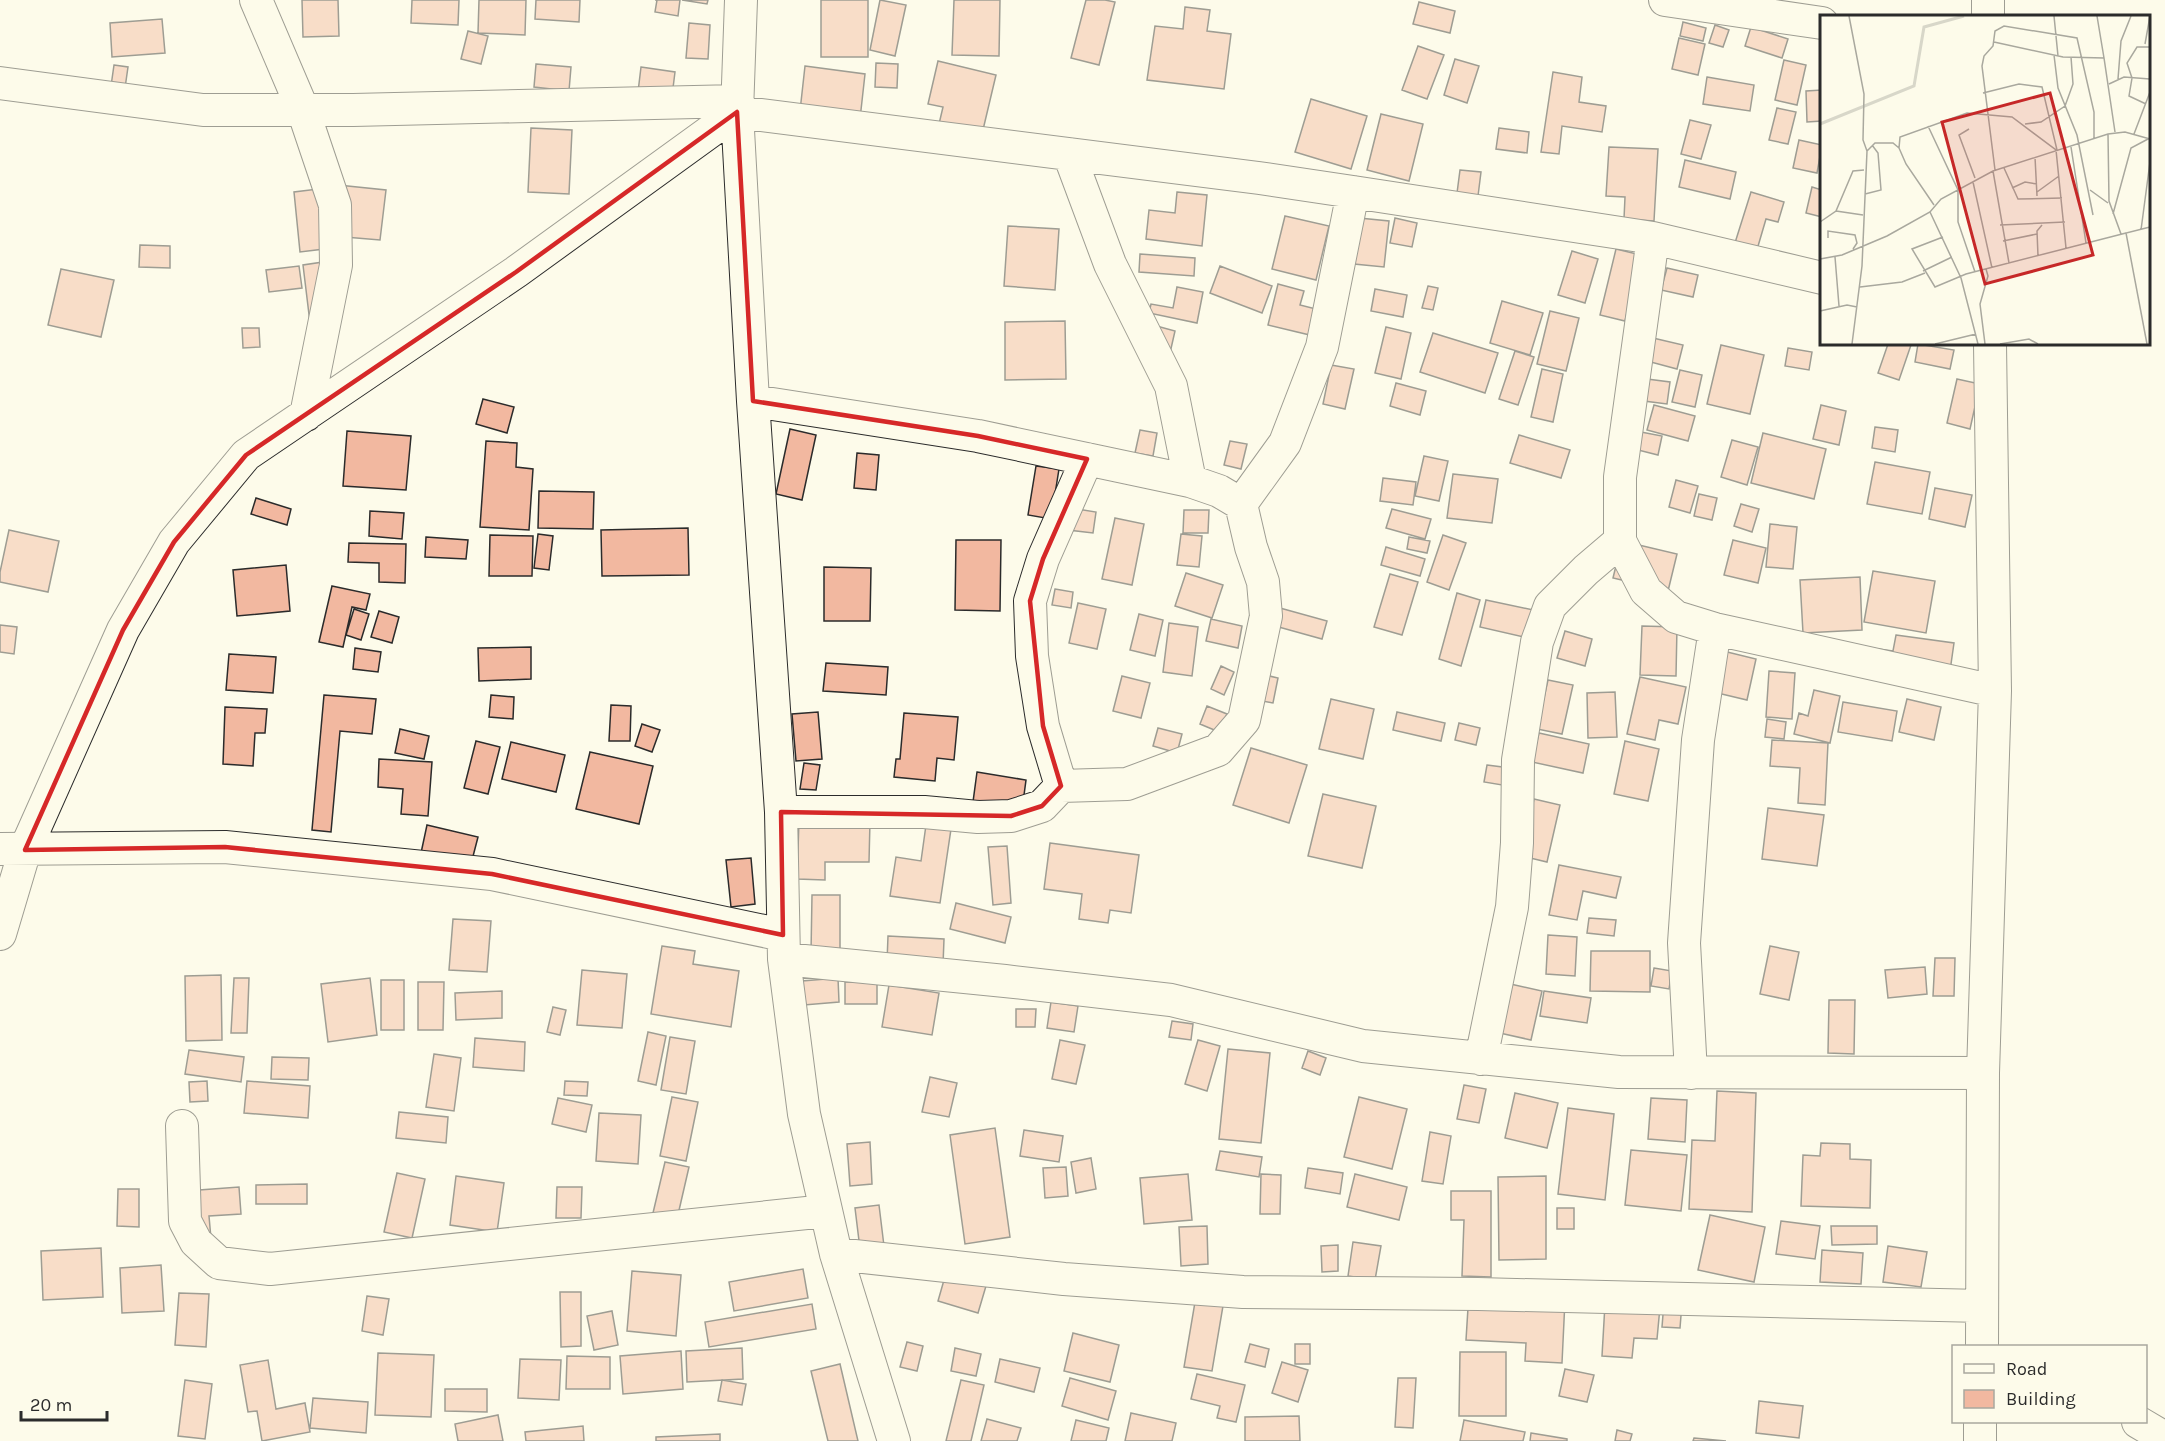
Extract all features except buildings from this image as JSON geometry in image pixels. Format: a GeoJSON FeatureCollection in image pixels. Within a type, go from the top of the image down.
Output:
{"type":"FeatureCollection","features":[{"type":"Feature","properties":{"kind":"street"},"geometry":{"type":"LineString","coordinates":[[256,0],[303,110],[335,206],[336,265],[306,415]]}},
{"type":"Feature","properties":{"kind":"street"},"geometry":{"type":"LineString","coordinates":[[741,0],[738,107],[753,401],[781,812],[784,947],[804,1114],[836,1254],[894,1441]]}},
{"type":"Feature","properties":{"kind":"street"},"geometry":{"type":"LineString","coordinates":[[1665,0],[1820,23]]}},
{"type":"Feature","properties":{"kind":"street"},"geometry":{"type":"LineString","coordinates":[[0,82],[202,111],[738,107],[1353,192],[1653,238],[1820,278]]}},
{"type":"Feature","properties":{"kind":"street"},"geometry":{"type":"LineString","coordinates":[[0,934],[12,849],[123,630],[174,542],[246,455],[516,272],[738,107]]}},
{"type":"Feature","properties":{"kind":"street"},"geometry":{"type":"LineString","coordinates":[[1068,154],[1110,264],[1171,386],[1190,481]]}},
{"type":"Feature","properties":{"kind":"street"},"geometry":{"type":"LineString","coordinates":[[1241,504],[1285,442],[1322,347],[1353,192]]}},
{"type":"Feature","properties":{"kind":"street"},"geometry":{"type":"LineString","coordinates":[[1653,238],[1620,477],[1620,541],[1646,591],[1676,617],[1715,628],[1995,691]]}},
{"type":"Feature","properties":{"kind":"street"},"geometry":{"type":"LineString","coordinates":[[1982,1345],[1983,1073],[1995,691],[1990,345]]}},
{"type":"Feature","properties":{"kind":"street"},"geometry":{"type":"LineString","coordinates":[[753,401],[978,436],[1190,481],[1219,491],[1241,504],[1251,547],[1263,582],[1266,616],[1244,720],[1218,750],[1128,784],[1061,786],[1042,806],[1011,816],[978,817],[924,812],[781,812]]}},
{"type":"Feature","properties":{"kind":"street"},"geometry":{"type":"LineString","coordinates":[[1061,786],[1043,726],[1032,656],[1030,601],[1043,559],[1087,459]]}},
{"type":"Feature","properties":{"kind":"street"},"geometry":{"type":"LineString","coordinates":[[1481,1059],[1512,907],[1517,843],[1518,760],[1537,642],[1550,606],[1586,570],[1620,541]]}},
{"type":"Feature","properties":{"kind":"street"},"geometry":{"type":"LineString","coordinates":[[1691,1073],[1684,943],[1698,740],[1715,628]]}},
{"type":"Feature","properties":{"kind":"street"},"geometry":{"type":"LineString","coordinates":[[12,849],[225,847],[492,874],[784,947],[1005,981],[1171,1000],[1362,1046],[1619,1072],[1983,1073]]}},
{"type":"Feature","properties":{"kind":"street"},"geometry":{"type":"LineString","coordinates":[[182,1126],[185,1221],[196,1242],[219,1263],[270,1269],[826,1211]]}},
{"type":"Feature","properties":{"kind":"street"},"geometry":{"type":"LineString","coordinates":[[836,1254],[1064,1278],[1243,1292],[1478,1294],[1982,1306]]}},
{"type":"Feature","properties":{"kind":"street"},"geometry":{"type":"LineString","coordinates":[[1980,1423],[1980,1441]]}},
{"type":"Feature","properties":{"kind":"street"},"geometry":{"type":"LineString","coordinates":[[2140,1423],[2165,1438]]}},
{"type":"Feature","properties":{"kind":"highlighted area"},"geometry":{"type":"Polygon","coordinates":[[[737,112],[753,401],[978,436],[1087,459],[1043,559],[1030,601],[1043,726],[1061,786],[1042,806],[1011,816],[781,812],[783,935],[492,874],[225,847],[25,850],[123,630],[174,542],[246,455],[516,272],[737,112]]]}}]}
